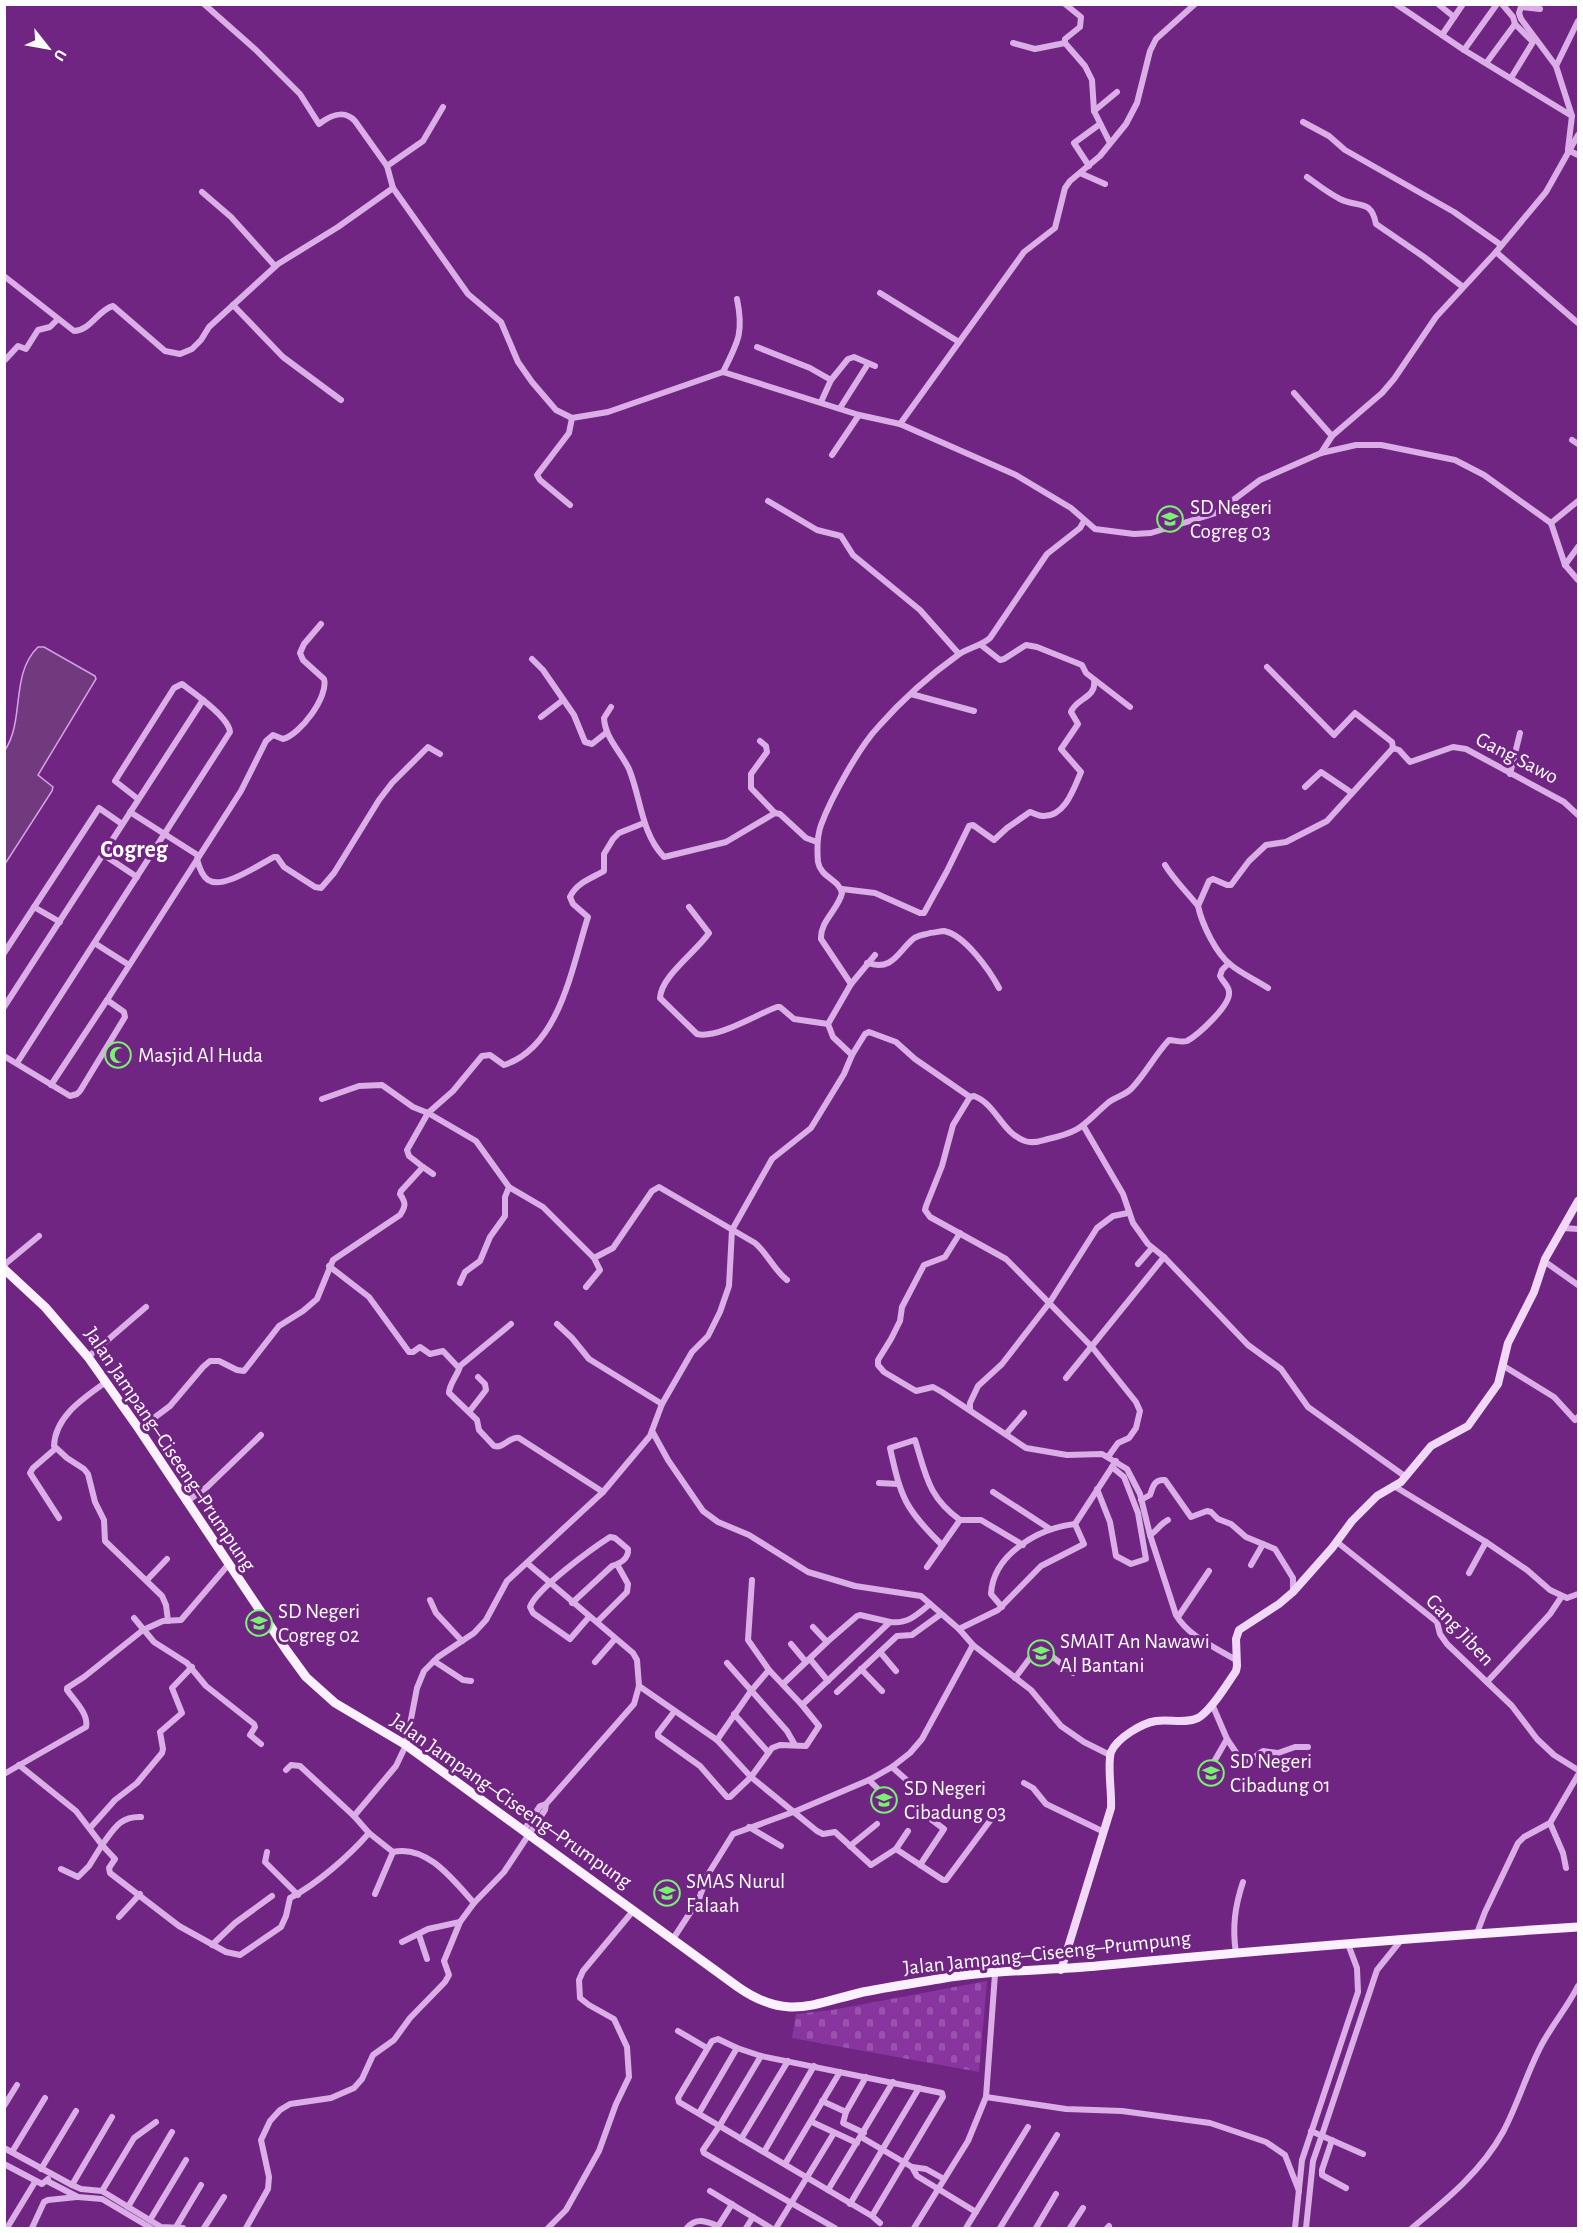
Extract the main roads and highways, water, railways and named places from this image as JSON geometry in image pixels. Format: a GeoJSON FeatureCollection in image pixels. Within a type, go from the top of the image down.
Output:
{"type":"FeatureCollection","features":[{"type":"Feature","properties":{"kind":"main road","name":"Jalan Jampang–Ciseeng–Prumpung"},"geometry":{"type":"LineString","coordinates":[[4,1267],[45,1306],[106,1382],[293,1660],[320,1692],[406,1745],[762,2002],[792,2008],[806,2007],[890,1987],[946,1977],[1061,1970],[1402,1939],[1578,1927]]}},
{"type":"Feature","properties":{"kind":"place","name":"SD Negeri Cogreg 03"},"geometry":{"type":"Point","coordinates":[1170,519]}},
{"type":"Feature","properties":{"kind":"place","name":"Masjid Al Huda"},"geometry":{"type":"Point","coordinates":[118,1055]}},
{"type":"Feature","properties":{"kind":"place","name":"SD Negeri Cogreg 02"},"geometry":{"type":"Point","coordinates":[259,1623]}},
{"type":"Feature","properties":{"kind":"place","name":"SMAIT An Nawawi Al Bantani"},"geometry":{"type":"Point","coordinates":[1041,1653]}},
{"type":"Feature","properties":{"kind":"place","name":"SD Negeri Cibadung 01"},"geometry":{"type":"Point","coordinates":[1211,1773]}},
{"type":"Feature","properties":{"kind":"place","name":"SD Negeri Cibadung 03"},"geometry":{"type":"Point","coordinates":[884,1800]}},
{"type":"Feature","properties":{"kind":"place","name":"SMAS Nurul Falaah"},"geometry":{"type":"Point","coordinates":[667,1893]}},
{"type":"Feature","properties":{"kind":"district","name":"Cogreg"},"geometry":{"type":"Point","coordinates":[134,850]}}]}
